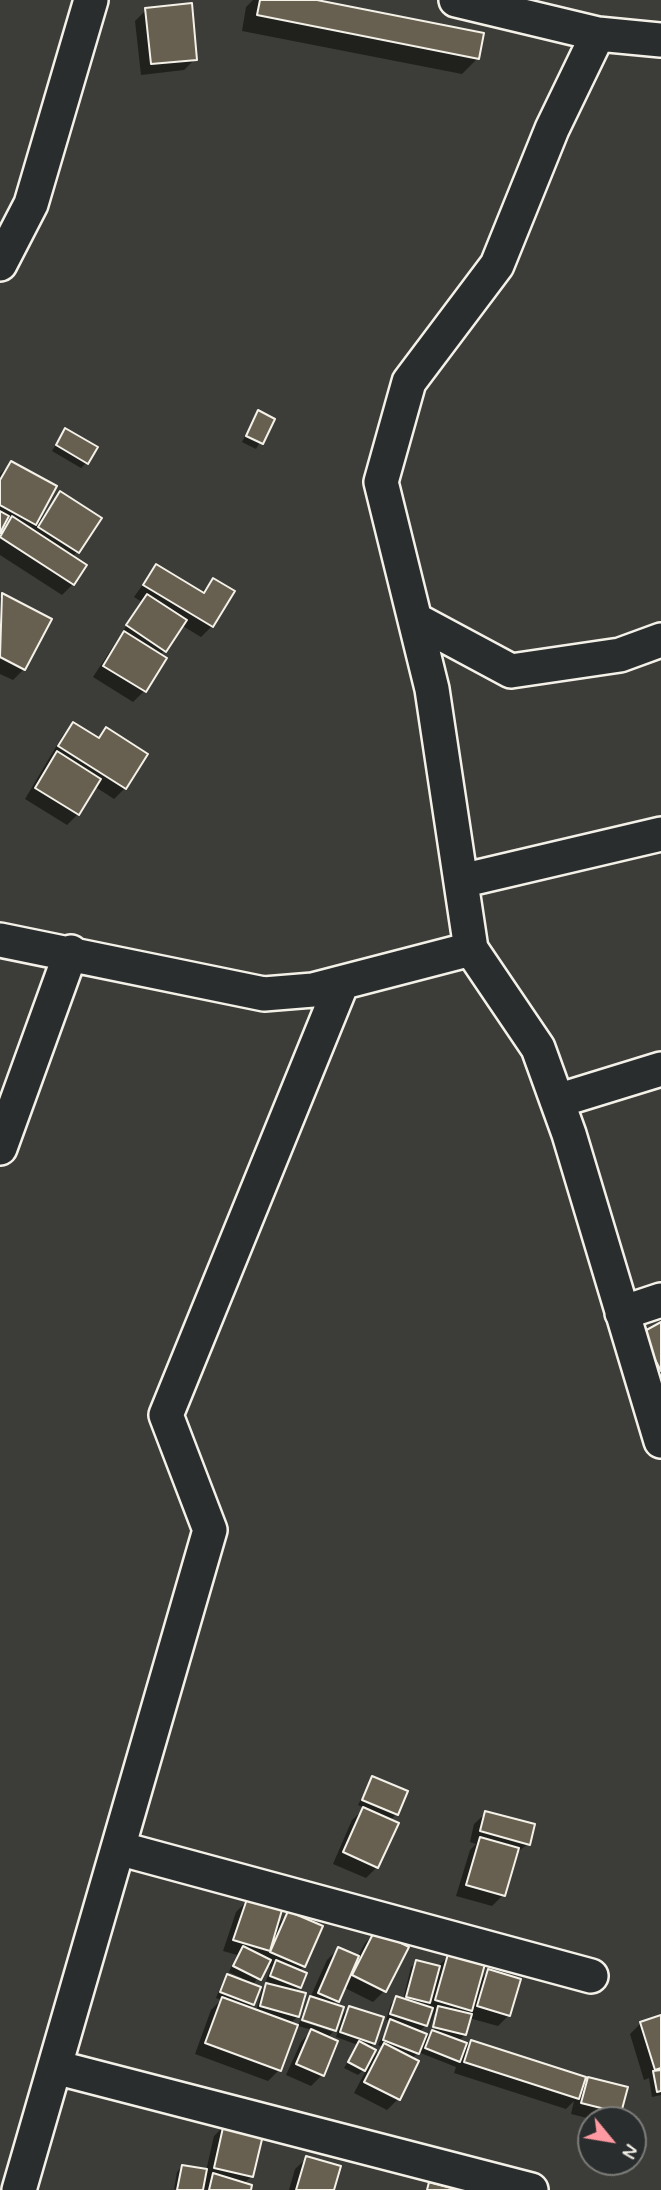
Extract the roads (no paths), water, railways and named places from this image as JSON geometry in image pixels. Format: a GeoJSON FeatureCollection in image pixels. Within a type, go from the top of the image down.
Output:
{"type":"FeatureCollection","features":[{"type":"Feature","properties":{"kind":"street"},"geometry":{"type":"LineString","coordinates":[[0,264],[31,204],[91,0]]}},
{"type":"Feature","properties":{"kind":"street"},"geometry":{"type":"LineString","coordinates":[[456,0],[598,34],[661,40]]}},
{"type":"Feature","properties":{"kind":"street"},"geometry":{"type":"LineString","coordinates":[[598,34],[552,129],[497,265],[409,382],[381,482],[432,689],[471,949],[538,1048],[557,1101],[661,1441]]}},
{"type":"Feature","properties":{"kind":"street"},"geometry":{"type":"LineString","coordinates":[[416,621],[511,671],[620,655],[661,640]]}},
{"type":"Feature","properties":{"kind":"street"},"geometry":{"type":"LineString","coordinates":[[461,881],[661,834]]}},
{"type":"Feature","properties":{"kind":"street"},"geometry":{"type":"LineString","coordinates":[[0,940],[71,951],[264,994],[313,990],[471,949]]}},
{"type":"Feature","properties":{"kind":"street"},"geometry":{"type":"LineString","coordinates":[[0,1148],[71,951]]}},
{"type":"Feature","properties":{"kind":"street"},"geometry":{"type":"LineString","coordinates":[[19,2190],[209,1530],[166,1415],[342,983]]}},
{"type":"Feature","properties":{"kind":"street"},"geometry":{"type":"LineString","coordinates":[[557,1101],[661,1069]]}},
{"type":"Feature","properties":{"kind":"street"},"geometry":{"type":"LineString","coordinates":[[622,1313],[661,1300]]}},
{"type":"Feature","properties":{"kind":"street"},"geometry":{"type":"LineString","coordinates":[[118,1848],[591,1976]]}},
{"type":"Feature","properties":{"kind":"street"},"geometry":{"type":"LineString","coordinates":[[55,2067],[531,2190]]}}]}
